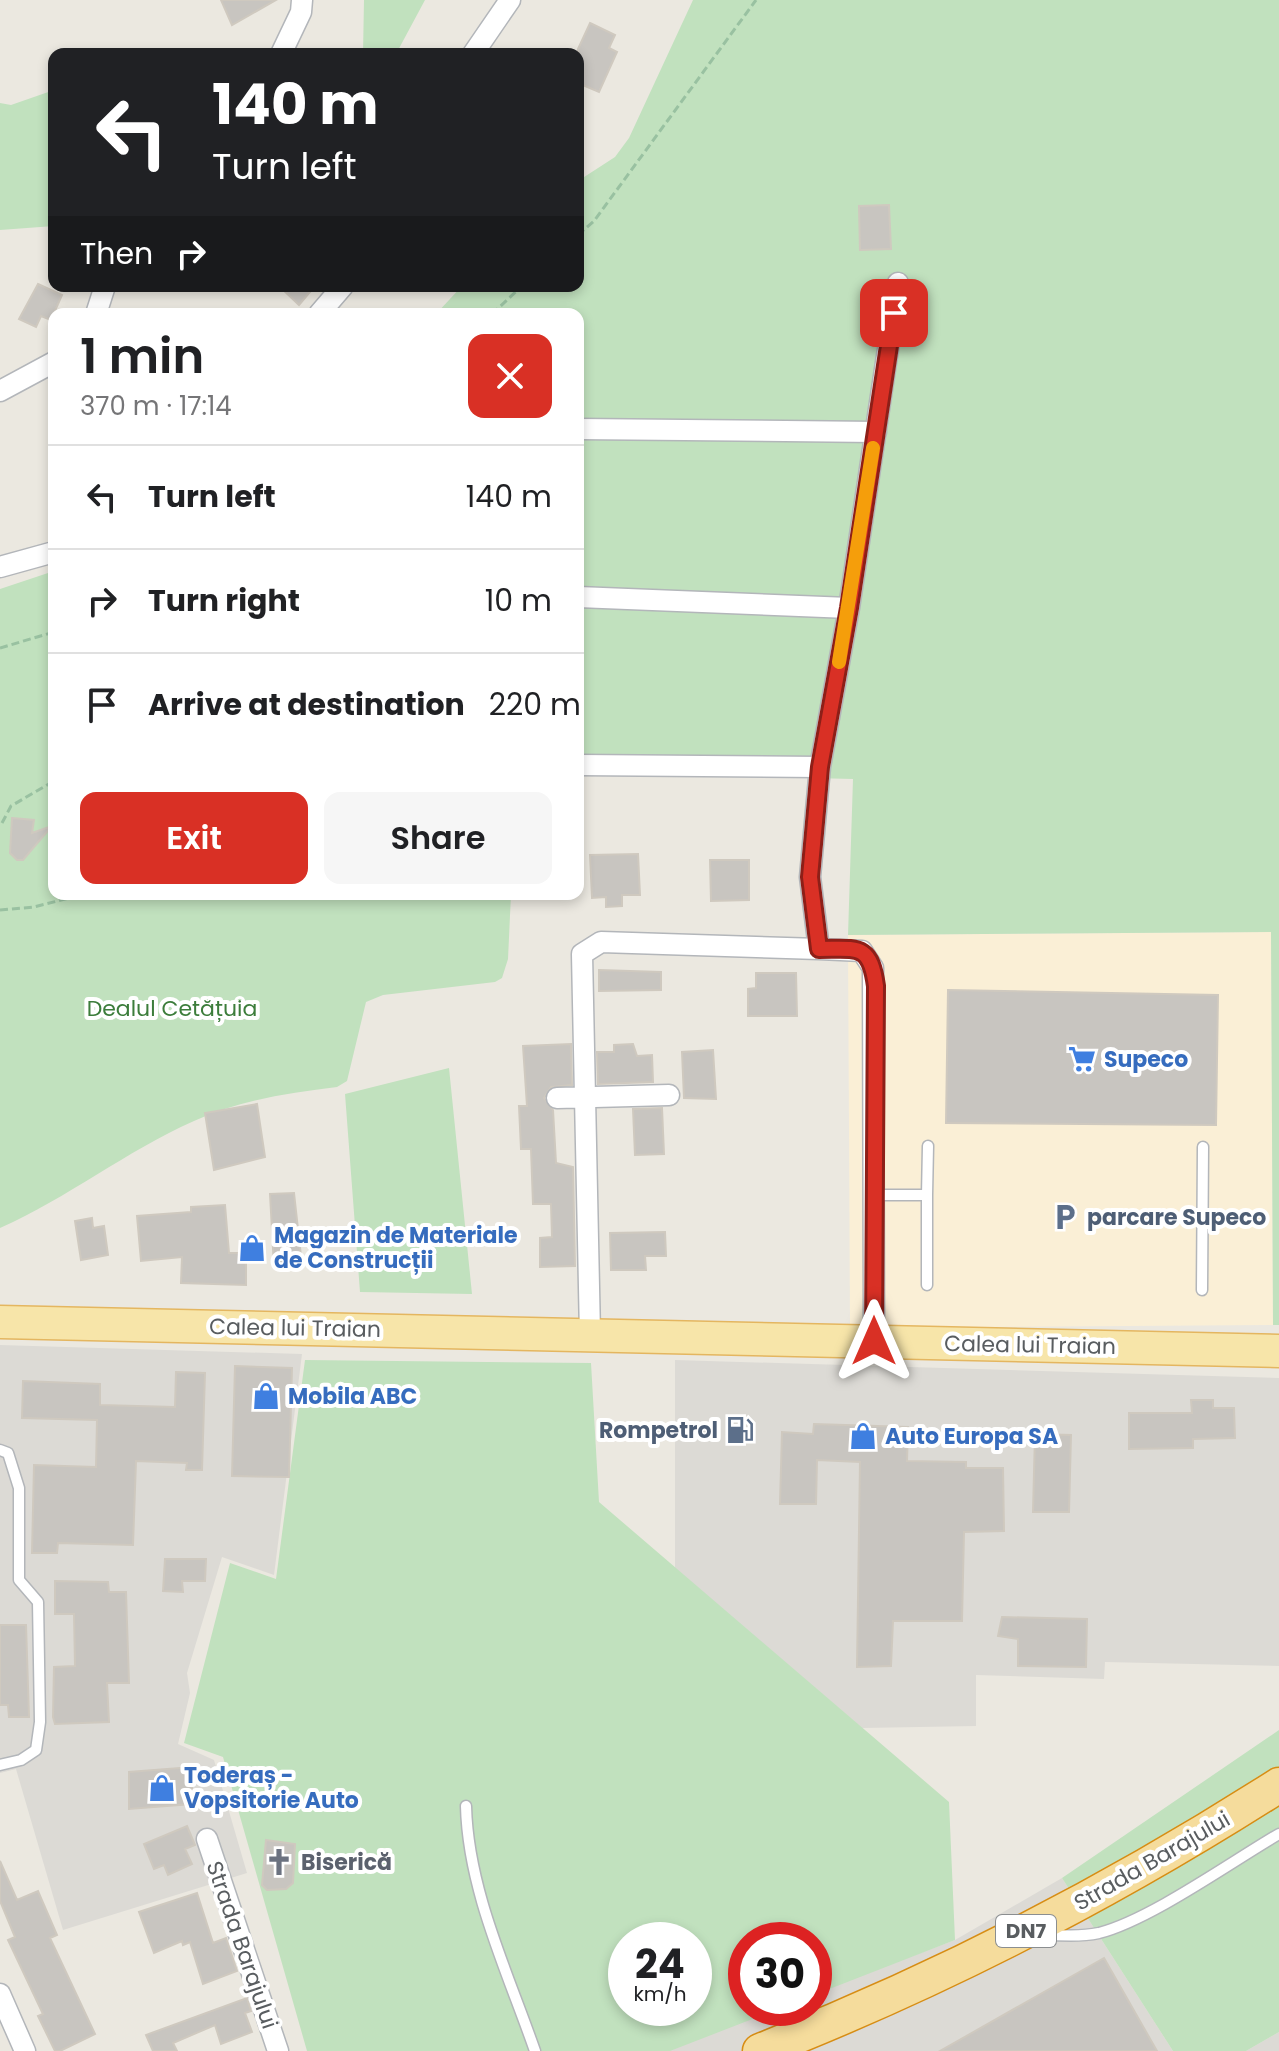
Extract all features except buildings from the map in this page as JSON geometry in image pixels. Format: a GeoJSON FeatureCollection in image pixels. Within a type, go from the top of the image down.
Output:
{"type":"FeatureCollection","features":[{"type":"Feature","properties":{"kind":"highway","name":"Strada Barajului"},"geometry":{"type":"LineString","coordinates":[[760,2051],[822,2027],[1024,1932],[1154,1862],[1279,1785]]}},
{"type":"Feature","properties":{"kind":"main road","name":"Calea lui Traian"},"geometry":{"type":"LineString","coordinates":[[0,1322],[1279,1351]]}},
{"type":"Feature","properties":{"kind":"street"},"geometry":{"type":"LineString","coordinates":[[284,48],[301,12],[302,0]]}},
{"type":"Feature","properties":{"kind":"street"},"geometry":{"type":"LineString","coordinates":[[477,48],[510,0]]}},
{"type":"Feature","properties":{"kind":"street"},"geometry":{"type":"LineString","coordinates":[[819,949],[810,877],[820,767],[849,608],[898,283]]}},
{"type":"Feature","properties":{"kind":"street"},"geometry":{"type":"LineString","coordinates":[[324,308],[338,292]]}},
{"type":"Feature","properties":{"kind":"street"},"geometry":{"type":"LineString","coordinates":[[0,391],[48,365]]}},
{"type":"Feature","properties":{"kind":"street"},"geometry":{"type":"LineString","coordinates":[[584,429],[876,432]]}},
{"type":"Feature","properties":{"kind":"street"},"geometry":{"type":"LineString","coordinates":[[0,567],[48,554]]}},
{"type":"Feature","properties":{"kind":"street"},"geometry":{"type":"LineString","coordinates":[[584,597],[849,608]]}},
{"type":"Feature","properties":{"kind":"street"},"geometry":{"type":"LineString","coordinates":[[584,765],[820,767]]}},
{"type":"Feature","properties":{"kind":"street"},"geometry":{"type":"LineString","coordinates":[[590,1335],[586,1098],[579,965],[582,954],[601,942],[862,951],[873,968],[874,1341]]}},
{"type":"Feature","properties":{"kind":"street"},"geometry":{"type":"LineString","coordinates":[[557,1098],[669,1095]]}},
{"type":"Feature","properties":{"kind":"street","name":"Strada Barajului"},"geometry":{"type":"LineString","coordinates":[[207,1839],[278,2051]]}},
{"type":"Feature","properties":{"kind":"street"},"geometry":{"type":"LineString","coordinates":[[0,1994],[25,2051]]}},
{"type":"Feature","properties":{"kind":"lane"},"geometry":{"type":"LineString","coordinates":[[927,1285],[928,1146]]}},
{"type":"Feature","properties":{"kind":"lane"},"geometry":{"type":"LineString","coordinates":[[1202,1290],[1203,1147]]}},
{"type":"Feature","properties":{"kind":"lane"},"geometry":{"type":"LineString","coordinates":[[874,1195],[927,1195]]}},
{"type":"Feature","properties":{"kind":"lane"},"geometry":{"type":"LineString","coordinates":[[0,1450],[8,1453],[19,1488],[19,1580],[38,1602],[40,1722],[36,1750],[21,1760],[0,1765]]}},
{"type":"Feature","properties":{"kind":"lane"},"geometry":{"type":"LineString","coordinates":[[466,1806],[467,1832],[481,1894],[535,2051]]}},
{"type":"Feature","properties":{"kind":"lane"},"geometry":{"type":"LineString","coordinates":[[1024,1932],[1072,1937],[1099,1933],[1129,1922],[1279,1834]]}},
{"type":"Feature","properties":{"kind":"path"},"geometry":{"type":"LineString","coordinates":[[584,230],[594,221],[756,0]]}},
{"type":"Feature","properties":{"kind":"path"},"geometry":{"type":"LineString","coordinates":[[498,308],[516,292]]}},
{"type":"Feature","properties":{"kind":"path"},"geometry":{"type":"LineString","coordinates":[[0,648],[48,634]]}},
{"type":"Feature","properties":{"kind":"path"},"geometry":{"type":"LineString","coordinates":[[2,823],[11,806],[48,784]]}},
{"type":"Feature","properties":{"kind":"path"},"geometry":{"type":"LineString","coordinates":[[0,910],[34,907],[61,900]]}},
{"type":"Feature","properties":{"kind":"shaded area"},"geometry":{"type":"Polygon","coordinates":[[[1271,932],[1273,1325],[850,1328],[848,935],[1271,932]]]}},
{"type":"Feature","properties":{"kind":"shaded area"},"geometry":{"type":"Polygon","coordinates":[[[0,1345],[302,1354],[274,1575],[222,1557],[187,1673],[190,1693],[178,1744],[214,1760],[247,1873],[63,1930],[16,1769],[0,1773],[0,1345]]]}},
{"type":"Feature","properties":{"kind":"shaded area"},"geometry":{"type":"Polygon","coordinates":[[[675,1360],[1279,1378],[1279,1666],[1105,1662],[1104,1679],[976,1675],[976,1726],[862,1728],[675,1568],[675,1360]]]}},
{"type":"Feature","properties":{"kind":"shaded area"},"geometry":{"type":"Polygon","coordinates":[[[1062,1878],[1173,2051],[663,2051],[729,2026],[832,2026],[832,1986],[955,1940],[1062,1878]]]}},
{"type":"Feature","properties":{"kind":"shaded area"},"geometry":{"type":"Polygon","coordinates":[[[1279,2032],[1279,2051],[1246,2051],[1279,2032]]]}},
{"type":"Feature","properties":{"kind":"green space"},"geometry":{"type":"Polygon","coordinates":[[[364,0],[425,0],[399,48],[363,48],[364,0]]]}},
{"type":"Feature","properties":{"kind":"green space"},"geometry":{"type":"Polygon","coordinates":[[[693,0],[1279,0],[1279,1325],[1273,1325],[1271,932],[848,935],[853,779],[584,772],[584,308],[442,308],[456,292],[584,292],[584,177],[615,157],[629,138],[693,0]]]}},
{"type":"Feature","properties":{"kind":"green space"},"geometry":{"type":"Polygon","coordinates":[[[48,92],[48,226],[0,230],[0,103],[11,105],[48,92]]]}},
{"type":"Feature","properties":{"kind":"green space","name":"Dealul Cetățuia"},"geometry":{"type":"Polygon","coordinates":[[[48,573],[48,900],[511,900],[508,959],[502,978],[495,982],[383,995],[366,1002],[347,1081],[337,1087],[247,1103],[194,1121],[0,1228],[0,589],[48,573]]]}},
{"type":"Feature","properties":{"kind":"green space"},"geometry":{"type":"Polygon","coordinates":[[[449,1068],[472,1294],[360,1292],[345,1094],[449,1068]]]}},
{"type":"Feature","properties":{"kind":"green space"},"geometry":{"type":"Polygon","coordinates":[[[305,1360],[591,1363],[599,1502],[949,1802],[955,1940],[832,1988],[832,1922],[728,1922],[728,2026],[735,2026],[670,2051],[307,2051],[223,1757],[184,1743],[230,1563],[276,1579],[305,1360]]]}},
{"type":"Feature","properties":{"kind":"green space"},"geometry":{"type":"Polygon","coordinates":[[[1279,1730],[1279,2032],[1246,2051],[1173,2051],[1062,1878],[1279,1730]]]}},
{"type":"Feature","properties":{"kind":"slow traffic"},"geometry":{"type":"LineString","coordinates":[[839,662],[873,448]]}},
{"type":"Feature","properties":{"kind":"place","name":"Supeco"},"geometry":{"type":"Point","coordinates":[1082,1059]}},
{"type":"Feature","properties":{"kind":"place","name":"parcare Supeco"},"geometry":{"type":"Point","coordinates":[1065,1217]}},
{"type":"Feature","properties":{"kind":"place","name":"Magazin de Materiale de Construcții"},"geometry":{"type":"Point","coordinates":[252,1248]}},
{"type":"Feature","properties":{"kind":"place","name":"Mobila ABC"},"geometry":{"type":"Point","coordinates":[266,1396]}},
{"type":"Feature","properties":{"kind":"place","name":"Rompetrol"},"geometry":{"type":"Point","coordinates":[740,1430]}},
{"type":"Feature","properties":{"kind":"place","name":"Auto Europa SA"},"geometry":{"type":"Point","coordinates":[863,1436]}},
{"type":"Feature","properties":{"kind":"place","name":"Toderaș - Vopsitorie Auto"},"geometry":{"type":"Point","coordinates":[162,1788]}},
{"type":"Feature","properties":{"kind":"place","name":"Biserică"},"geometry":{"type":"Point","coordinates":[279,1862]}},
{"type":"Feature","properties":{"kind":"route"},"geometry":{"type":"LineString","coordinates":[[874,1341],[876,986],[870,958],[862,951],[819,949],[810,877],[820,767],[849,608],[894,313]]}}]}
